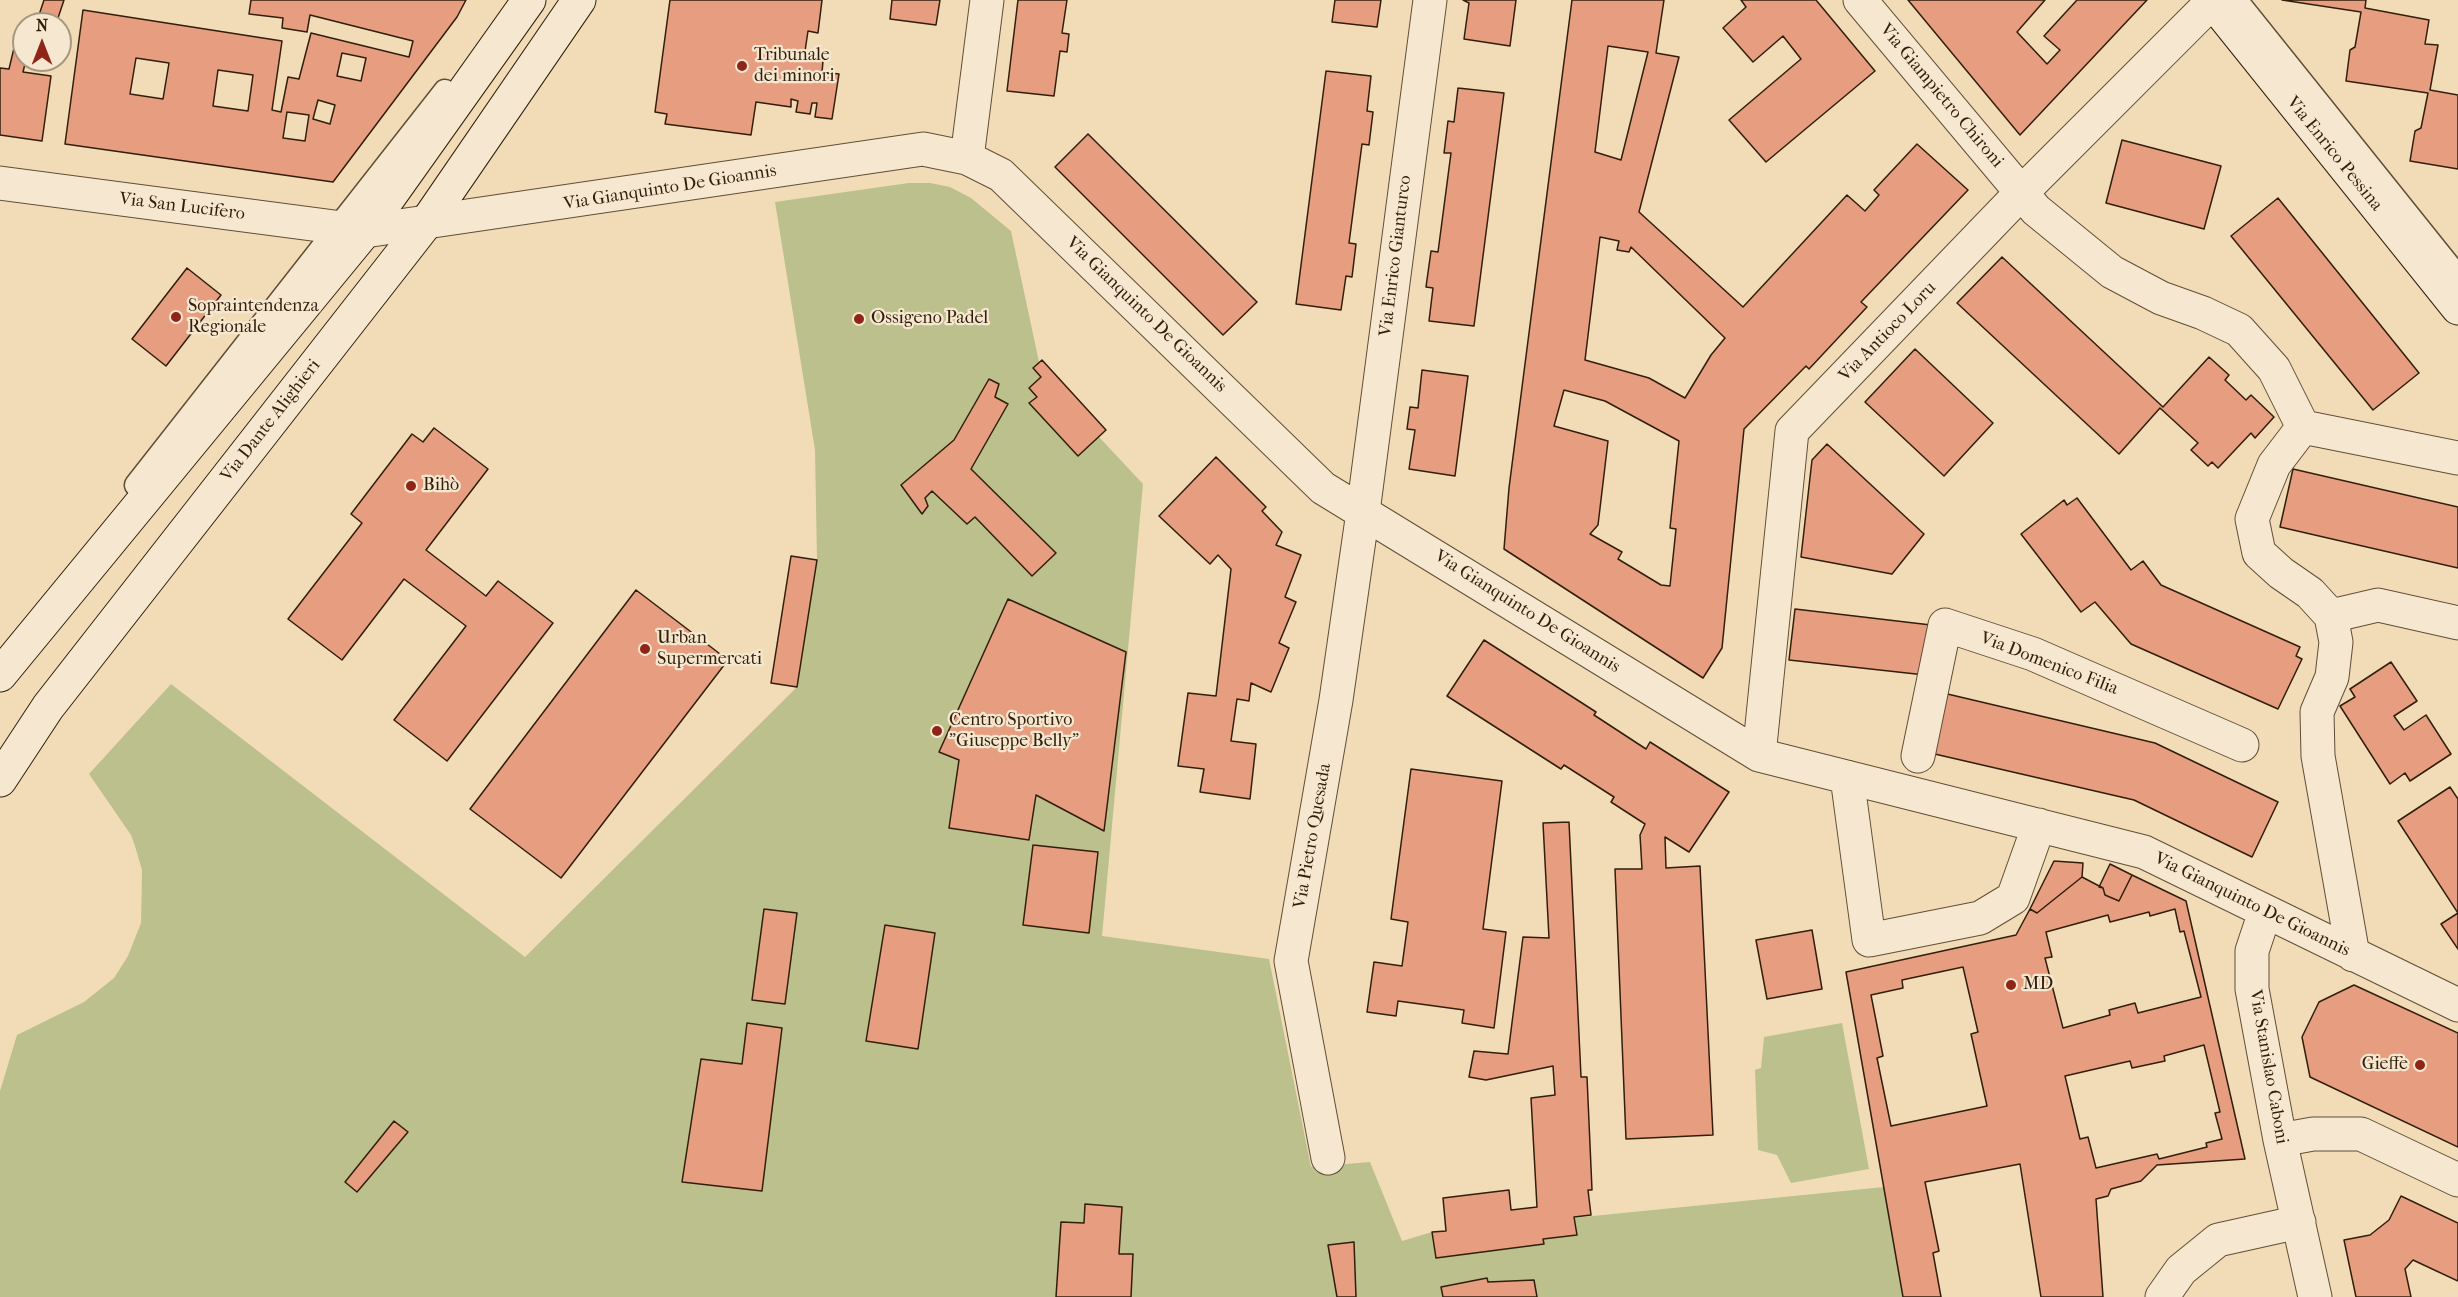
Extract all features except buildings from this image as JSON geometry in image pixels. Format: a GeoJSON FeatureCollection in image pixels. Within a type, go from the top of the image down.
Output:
{"type":"FeatureCollection","features":[{"type":"Feature","properties":{"kind":"street"},"geometry":{"type":"LineString","coordinates":[[0,675],[352,230],[530,0]]}},
{"type":"Feature","properties":{"kind":"street","name":"Via Dante Alighieri"},"geometry":{"type":"LineString","coordinates":[[2,772],[48,707],[426,223],[579,0]]}},
{"type":"Feature","properties":{"kind":"street"},"geometry":{"type":"LineString","coordinates":[[967,158],[987,0]]}},
{"type":"Feature","properties":{"kind":"street","name":"Via Enrico Gianturco"},"geometry":{"type":"LineString","coordinates":[[1363,512],[1430,0]]}},
{"type":"Feature","properties":{"kind":"street","name":"Via Giampietro Chironi"},"geometry":{"type":"LineString","coordinates":[[1860,0],[2036,210],[2112,272],[2161,298],[2203,313],[2239,330],[2274,369],[2302,427]]}},
{"type":"Feature","properties":{"kind":"street","name":"Via Antioco Loru"},"geometry":{"type":"LineString","coordinates":[[1759,755],[1792,431],[2022,192],[2219,1]]}},
{"type":"Feature","properties":{"kind":"street","name":"Via Enrico Pessina"},"geometry":{"type":"LineString","coordinates":[[2219,1],[2458,308]]}},
{"type":"Feature","properties":{"kind":"street","name":"Via Gianquinto De Gioannis"},"geometry":{"type":"LineString","coordinates":[[352,230],[426,223],[923,149],[967,158],[1001,175],[1323,488],[1759,755],[2144,852],[2458,1005]]}},
{"type":"Feature","properties":{"kind":"street","name":"Via San Lucifero"},"geometry":{"type":"LineString","coordinates":[[0,183],[352,230]]}},
{"type":"Feature","properties":{"kind":"street"},"geometry":{"type":"LineString","coordinates":[[2353,955],[2318,756],[2317,712],[2332,677],[2336,642],[2331,616],[2310,593],[2281,573],[2259,553],[2252,519],[2274,465],[2302,427],[2458,458]]}},
{"type":"Feature","properties":{"kind":"street"},"geometry":{"type":"LineString","coordinates":[[2419,451],[2458,439]]}},
{"type":"Feature","properties":{"kind":"street","name":"Via Pietro Quesada"},"geometry":{"type":"LineString","coordinates":[[1328,1158],[1292,961],[1336,700],[1363,512]]}},
{"type":"Feature","properties":{"kind":"street"},"geometry":{"type":"LineString","coordinates":[[2331,616],[2378,606],[2458,623]]}},
{"type":"Feature","properties":{"kind":"street","name":"Via Domenico Filia"},"geometry":{"type":"LineString","coordinates":[[1918,756],[1945,625],[2033,654],[2242,745]]}},
{"type":"Feature","properties":{"kind":"street"},"geometry":{"type":"LineString","coordinates":[[1846,777],[1869,940],[1980,918],[2013,898],[2039,825]]}},
{"type":"Feature","properties":{"kind":"street","name":"Via Stanislao Caboni"},"geometry":{"type":"LineString","coordinates":[[2265,912],[2252,951],[2252,988],[2280,1140],[2315,1297]]}},
{"type":"Feature","properties":{"kind":"street"},"geometry":{"type":"LineString","coordinates":[[2280,1140],[2313,1134],[2361,1134],[2458,1180]]}},
{"type":"Feature","properties":{"kind":"street"},"geometry":{"type":"LineString","coordinates":[[2162,1297],[2181,1270],[2218,1240],[2299,1222]]}},
{"type":"Feature","properties":{"kind":"lane"},"geometry":{"type":"LineString","coordinates":[[0,655],[352,230],[511,0]]}},
{"type":"Feature","properties":{"kind":"lane"},"geometry":{"type":"LineString","coordinates":[[2219,1],[2458,277]]}},
{"type":"Feature","properties":{"kind":"green space","name":"Centro Sportivo \"Giuseppe Belly\""},"geometry":{"type":"Polygon","coordinates":[[[909,183],[930,183],[950,187],[971,198],[1011,231],[1042,376],[1143,484],[1102,936],[1269,959],[1311,1167],[1370,1162],[1402,1241],[1432,1232],[1884,1187],[1903,1297],[0,1297],[0,1091],[17,1035],[84,1002],[114,978],[128,956],[141,923],[142,870],[135,846],[131,835],[89,774],[171,684],[525,957],[797,687],[817,560],[815,450],[775,202],[909,183]]]}},
{"type":"Feature","properties":{"kind":"green space"},"geometry":{"type":"Polygon","coordinates":[[[1842,1023],[1869,1169],[1791,1183],[1777,1155],[1758,1150],[1755,1070],[1761,1068],[1764,1037],[1842,1023]]]}},
{"type":"Feature","properties":{"kind":"place","name":"Tribunale dei minori"},"geometry":{"type":"Point","coordinates":[742,66]}},
{"type":"Feature","properties":{"kind":"place","name":"Sopraintendenza Regionale"},"geometry":{"type":"Point","coordinates":[176,317]}},
{"type":"Feature","properties":{"kind":"place","name":"Ossigeno Padel"},"geometry":{"type":"Point","coordinates":[859,319]}},
{"type":"Feature","properties":{"kind":"place","name":"Bihò"},"geometry":{"type":"Point","coordinates":[411,486]}},
{"type":"Feature","properties":{"kind":"place","name":"Urban Supermercati"},"geometry":{"type":"Point","coordinates":[645,649]}},
{"type":"Feature","properties":{"kind":"place","name":"Centro Sportivo \"Giuseppe Belly\""},"geometry":{"type":"Point","coordinates":[937,731]}},
{"type":"Feature","properties":{"kind":"place","name":"MD"},"geometry":{"type":"Point","coordinates":[2011,985]}},
{"type":"Feature","properties":{"kind":"place","name":"Gieffe"},"geometry":{"type":"Point","coordinates":[2420,1065]}}]}
